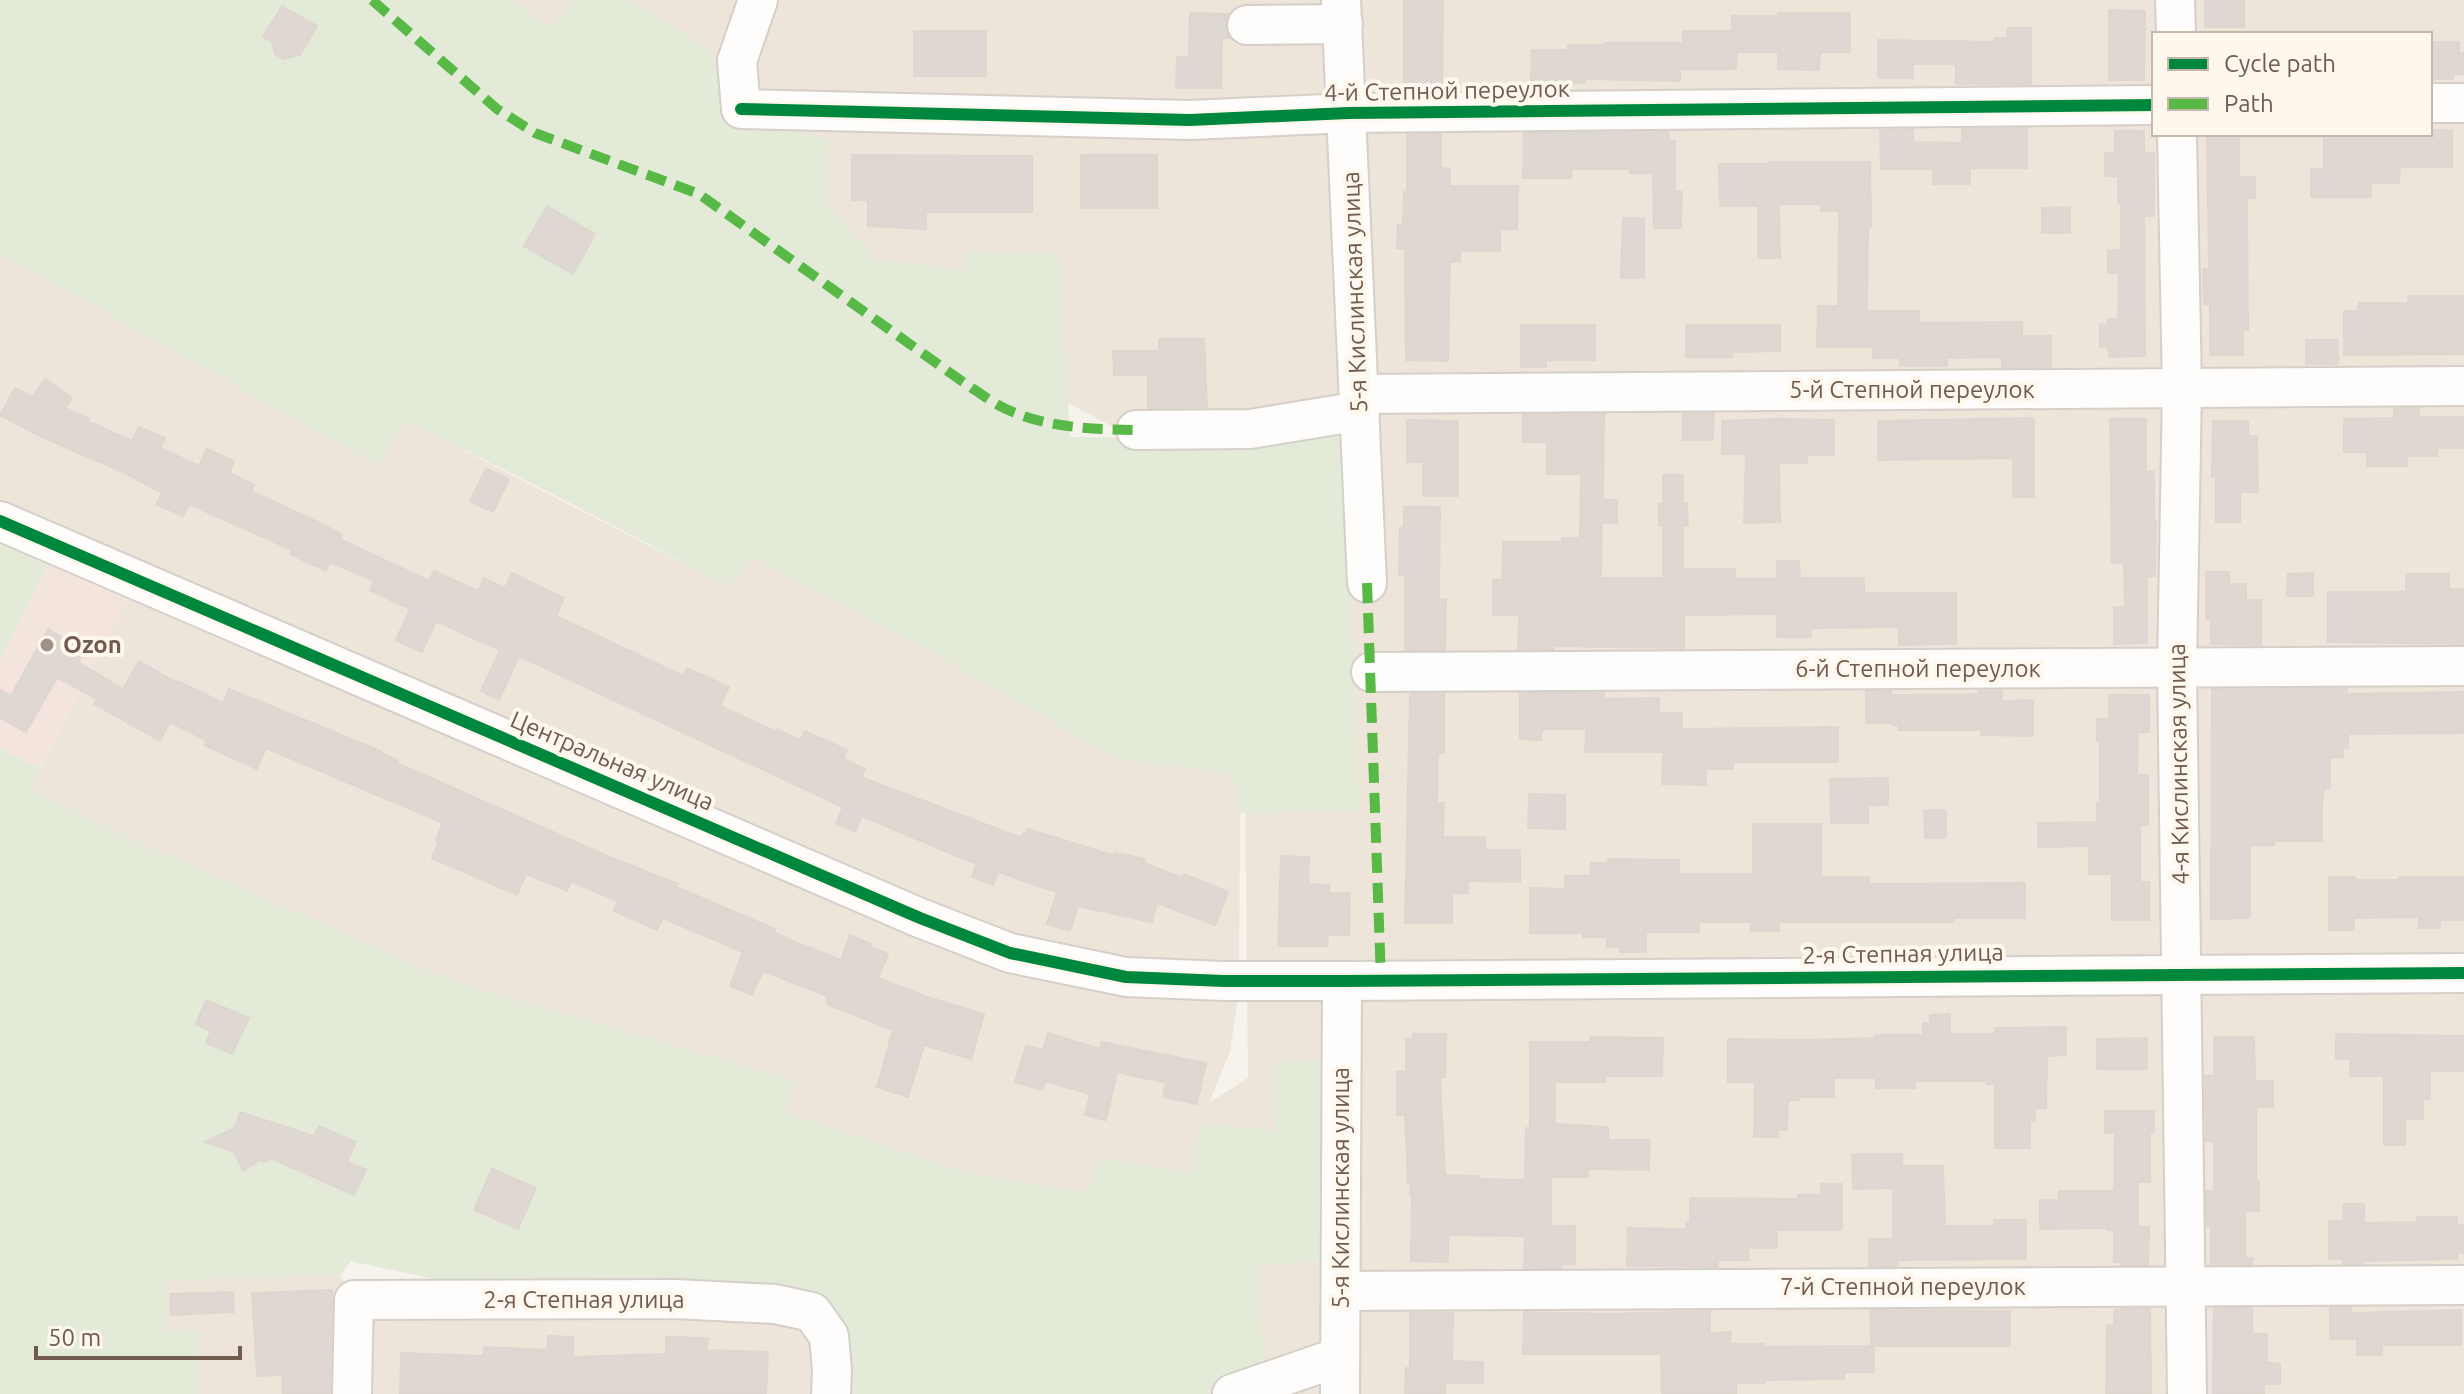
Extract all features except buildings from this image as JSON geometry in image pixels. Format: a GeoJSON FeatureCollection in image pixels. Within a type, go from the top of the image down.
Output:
{"type":"FeatureCollection","features":[{"type":"Feature","properties":{"kind":"street","name":"4-й Степной переулок"},"geometry":{"type":"LineString","coordinates":[[758,0],[737,61],[741,109],[1190,120],[1348,113],[2152,105]]}},
{"type":"Feature","properties":{"kind":"street"},"geometry":{"type":"LineString","coordinates":[[2175,0],[2176,32]]}},
{"type":"Feature","properties":{"kind":"street"},"geometry":{"type":"LineString","coordinates":[[1247,25],[1342,12]]}},
{"type":"Feature","properties":{"kind":"street","name":"5-я Кислинская улица"},"geometry":{"type":"LineString","coordinates":[[1342,12],[1367,583]]}},
{"type":"Feature","properties":{"kind":"street"},"geometry":{"type":"LineString","coordinates":[[2432,103],[2464,103]]}},
{"type":"Feature","properties":{"kind":"street","name":"4-я Кислинская улица"},"geometry":{"type":"LineString","coordinates":[[2177,136],[2182,389],[2177,668],[2187,1394]]}},
{"type":"Feature","properties":{"kind":"street","name":"5-й Степной переулок"},"geometry":{"type":"LineString","coordinates":[[1136,430],[1250,429],[1360,402],[2464,386]]}},
{"type":"Feature","properties":{"kind":"street","name":"Центральная улица"},"geometry":{"type":"LineString","coordinates":[[0,521],[775,856],[1010,953],[1126,977],[1342,981]]}},
{"type":"Feature","properties":{"kind":"street","name":"6-й Степной переулок"},"geometry":{"type":"LineString","coordinates":[[1371,672],[2464,666]]}},
{"type":"Feature","properties":{"kind":"street","name":"2-я Степная улица"},"geometry":{"type":"LineString","coordinates":[[1342,981],[2464,973]]}},
{"type":"Feature","properties":{"kind":"street","name":"5-я Кислинская улица"},"geometry":{"type":"LineString","coordinates":[[1340,1394],[1342,981]]}},
{"type":"Feature","properties":{"kind":"street","name":"7-й Степной переулок"},"geometry":{"type":"LineString","coordinates":[[1341,1291],[2464,1285]]}},
{"type":"Feature","properties":{"kind":"street","name":"2-я Степная улица"},"geometry":{"type":"LineString","coordinates":[[352,1394],[354,1300],[675,1299],[775,1304],[812,1312],[829,1336],[831,1394]]}},
{"type":"Feature","properties":{"kind":"street"},"geometry":{"type":"LineString","coordinates":[[1232,1394],[1339,1357]]}},
{"type":"Feature","properties":{"kind":"shaded area"},"geometry":{"type":"Polygon","coordinates":[[[392,0],[2464,0],[2464,1394],[924,1394],[1078,1191],[962,1172],[786,1113],[796,1082],[455,982],[149,847],[30,788],[142,571],[0,509],[0,253],[377,465],[406,421],[728,586],[754,557],[952,664],[1117,759],[1232,774],[1240,813],[1239,990],[1230,1052],[1209,1103],[1248,1078],[1242,494],[721,222],[392,0]]]}},
{"type":"Feature","properties":{"kind":"shaded area"},"geometry":{"type":"Polygon","coordinates":[[[62,536],[142,571],[40,768],[0,748],[0,661],[62,536]]]}},
{"type":"Feature","properties":{"kind":"shaded area"},"geometry":{"type":"Polygon","coordinates":[[[340,1275],[355,1300],[851,1284],[839,1394],[198,1394],[200,1333],[165,1331],[164,1280],[340,1275]]]}},
{"type":"Feature","properties":{"kind":"green space"},"geometry":{"type":"Polygon","coordinates":[[[0,0],[509,0],[552,27],[572,0],[631,0],[713,52],[730,121],[829,139],[828,203],[875,259],[964,270],[969,252],[1059,252],[1070,437],[1246,438],[1345,427],[1359,811],[1240,813],[1232,774],[1117,759],[952,664],[754,557],[728,586],[406,421],[378,466],[0,253],[0,0]]]}},
{"type":"Feature","properties":{"kind":"green space"},"geometry":{"type":"Polygon","coordinates":[[[0,509],[62,536],[0,661],[0,509]]]}},
{"type":"Feature","properties":{"kind":"green space"},"geometry":{"type":"Polygon","coordinates":[[[0,748],[40,768],[31,788],[149,847],[455,982],[796,1081],[786,1113],[962,1172],[1088,1192],[1098,1158],[1191,1174],[1201,1123],[1276,1131],[1275,1062],[1325,1060],[1325,1261],[1258,1266],[1257,1288],[1266,1371],[1205,1394],[843,1394],[840,1339],[753,1294],[619,1279],[439,1280],[351,1261],[340,1275],[165,1280],[165,1331],[200,1332],[198,1394],[0,1394],[0,748]]]}},
{"type":"Feature","properties":{"kind":"marked path"},"geometry":{"type":"LineString","coordinates":[[372,0],[497,109],[535,133],[699,194],[1000,406],[1053,424],[1136,430]]}},
{"type":"Feature","properties":{"kind":"marked path"},"geometry":{"type":"LineString","coordinates":[[1367,583],[1381,981]]}},
{"type":"Feature","properties":{"kind":"cycle path"},"geometry":{"type":"LineString","coordinates":[[741,109],[1190,120],[1348,113],[2152,105]]}},
{"type":"Feature","properties":{"kind":"cycle path"},"geometry":{"type":"LineString","coordinates":[[0,521],[920,918],[1010,953],[1126,977],[1342,981],[2464,973]]}},
{"type":"Feature","properties":{"kind":"place","name":"Ozon"},"geometry":{"type":"Point","coordinates":[47,645]}}]}
